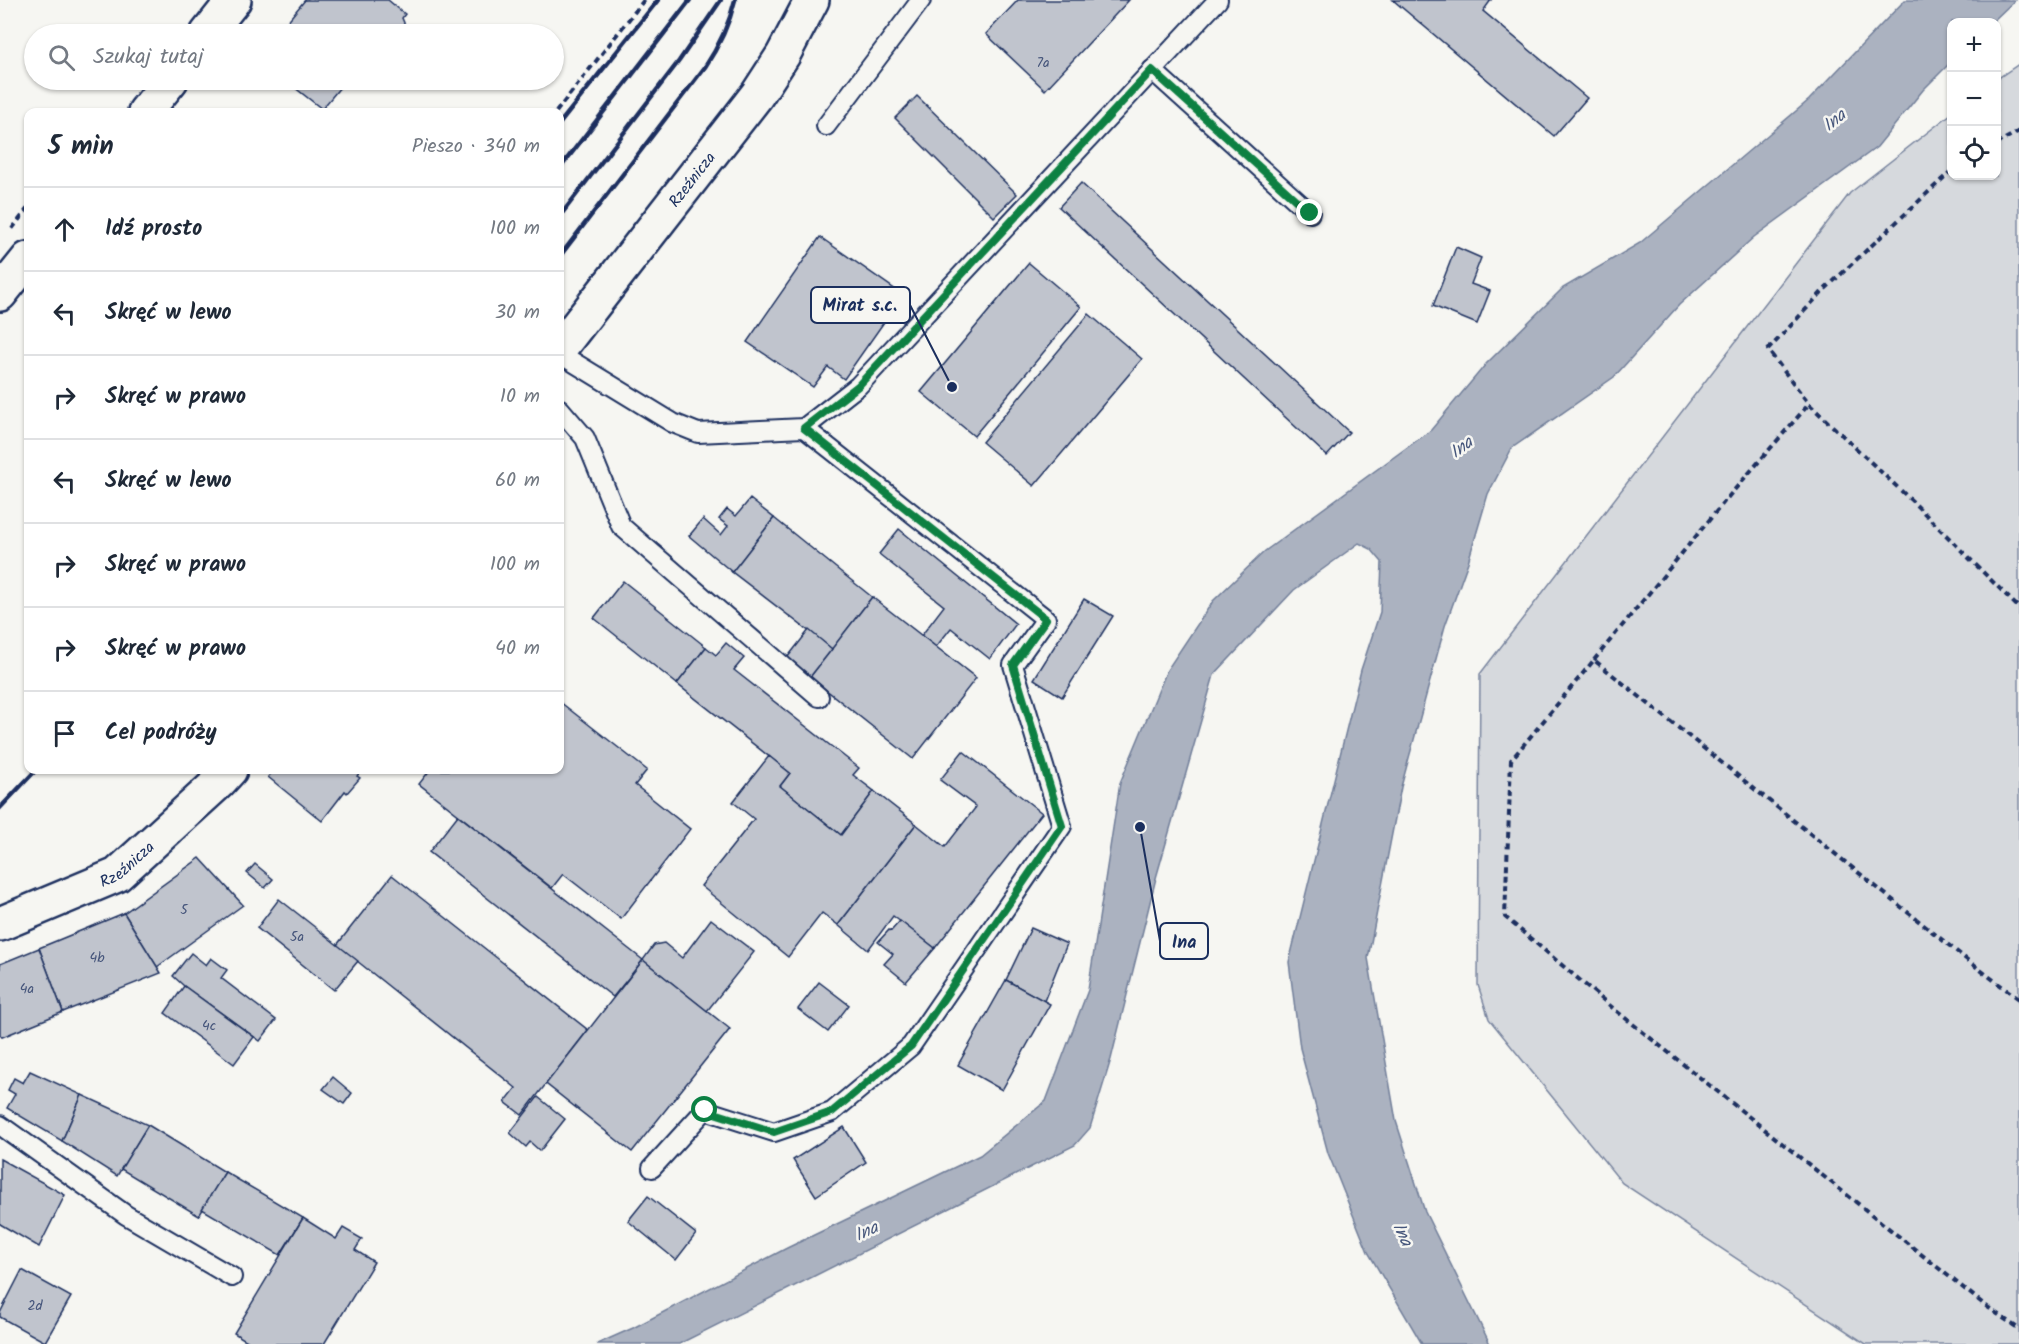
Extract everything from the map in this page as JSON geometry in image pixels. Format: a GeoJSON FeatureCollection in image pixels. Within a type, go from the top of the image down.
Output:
{"type":"FeatureCollection","features":[{"type":"Feature","properties":{"kind":"street"},"geometry":{"type":"LineString","coordinates":[[215,24],[234,0]]}},
{"type":"Feature","properties":{"kind":"street","name":"Rzeźnicza"},"geometry":{"type":"LineString","coordinates":[[564,343],[757,95],[783,55],[812,0]]}},
{"type":"Feature","properties":{"kind":"street"},"geometry":{"type":"LineString","coordinates":[[148,108],[163,90]]}},
{"type":"Feature","properties":{"kind":"street"},"geometry":{"type":"LineString","coordinates":[[0,294],[24,264]]}},
{"type":"Feature","properties":{"kind":"street","name":"Rzeźnicza"},"geometry":{"type":"LineString","coordinates":[[0,924],[117,875],[212,790],[226,774]]}},
{"type":"Feature","properties":{"kind":"lane"},"geometry":{"type":"LineString","coordinates":[[826,126],[921,0]]}},
{"type":"Feature","properties":{"kind":"lane"},"geometry":{"type":"LineString","coordinates":[[564,356],[673,423],[698,433],[804,428],[858,386],[1218,0]]}},
{"type":"Feature","properties":{"kind":"lane"},"geometry":{"type":"LineString","coordinates":[[1152,70],[1310,213]]}},
{"type":"Feature","properties":{"kind":"lane"},"geometry":{"type":"LineString","coordinates":[[564,414],[585,438],[621,526],[819,697]]}},
{"type":"Feature","properties":{"kind":"lane"},"geometry":{"type":"LineString","coordinates":[[652,1168],[705,1110],[774,1132],[832,1112],[841,1105],[911,1046],[1062,826],[1013,665],[1046,619],[804,428]]}},
{"type":"Feature","properties":{"kind":"lane"},"geometry":{"type":"LineString","coordinates":[[0,1125],[126,1215],[232,1277]]}},
{"type":"Feature","properties":{"kind":"path"},"geometry":{"type":"LineString","coordinates":[[559,108],[645,0]]}},
{"type":"Feature","properties":{"kind":"path"},"geometry":{"type":"LineString","coordinates":[[2001,141],[2019,131]]}},
{"type":"Feature","properties":{"kind":"path"},"geometry":{"type":"LineString","coordinates":[[1947,175],[1822,292],[1768,350],[1809,404],[1912,501],[2019,608]]}},
{"type":"Feature","properties":{"kind":"path"},"geometry":{"type":"LineString","coordinates":[[1809,404],[1729,496],[1511,760],[1505,917],[1614,1009],[1977,1299],[2019,1329]]}},
{"type":"Feature","properties":{"kind":"path"},"geometry":{"type":"LineString","coordinates":[[1594,660],[2019,999]]}},
{"type":"Feature","properties":{"kind":"shaded area"},"geometry":{"type":"Polygon","coordinates":[[[2019,64],[2019,1344],[1866,1344],[1622,1183],[1489,1019],[1478,985],[1480,674],[1850,193],[1947,117],[1947,180],[2001,180],[2001,76],[2019,64]]]}},
{"type":"Feature","properties":{"kind":"water"},"geometry":{"type":"Polygon","coordinates":[[[1905,0],[2015,0],[1996,18],[1947,18],[1947,66],[1923,90],[1877,147],[1754,237],[1679,305],[1614,377],[1512,448],[1488,494],[1468,562],[1445,626],[1401,787],[1368,958],[1396,1121],[1425,1212],[1490,1344],[1422,1344],[1368,1252],[1328,1153],[1300,1048],[1289,962],[1361,670],[1380,612],[1382,562],[1371,549],[1359,543],[1294,590],[1214,675],[1156,878],[1111,1059],[1090,1128],[1075,1145],[679,1344],[597,1344],[633,1328],[787,1248],[980,1155],[1046,1101],[1088,990],[1120,783],[1167,670],[1213,601],[1265,551],[1431,430],[1486,364],[1563,288],[1640,243],[1809,100],[1905,0]]]}},
{"type":"Feature","properties":{"kind":"building"},"geometry":{"type":"Polygon","coordinates":[[[305,0],[388,0],[405,14],[402,18],[405,24],[285,24],[305,0]]]}},
{"type":"Feature","properties":{"kind":"building"},"geometry":{"type":"Polygon","coordinates":[[[1018,0],[1129,0],[1045,90],[986,34],[1018,0]]]}},
{"type":"Feature","properties":{"kind":"building"},"geometry":{"type":"Polygon","coordinates":[[[1393,0],[1491,0],[1483,11],[1587,98],[1554,136],[1393,0]]]}},
{"type":"Feature","properties":{"kind":"building"},"geometry":{"type":"Polygon","coordinates":[[[298,90],[338,90],[321,108],[298,90]]]}},
{"type":"Feature","properties":{"kind":"building"},"geometry":{"type":"Polygon","coordinates":[[[917,96],[1017,194],[994,217],[895,118],[917,96]]]}},
{"type":"Feature","properties":{"kind":"building"},"geometry":{"type":"Polygon","coordinates":[[[1081,183],[1349,432],[1327,456],[1059,207],[1081,183]]]}},
{"type":"Feature","properties":{"kind":"building"},"geometry":{"type":"Polygon","coordinates":[[[820,237],[903,295],[844,379],[828,367],[813,387],[747,342],[820,237]]]}},
{"type":"Feature","properties":{"kind":"building"},"geometry":{"type":"Polygon","coordinates":[[[1456,247],[1481,258],[1471,284],[1490,291],[1477,324],[1433,306],[1456,247]]]}},
{"type":"Feature","properties":{"kind":"building"},"geometry":{"type":"Polygon","coordinates":[[[1029,263],[1081,307],[974,436],[921,392],[1029,263]]]}},
{"type":"Feature","properties":{"kind":"building"},"geometry":{"type":"Polygon","coordinates":[[[1089,314],[1142,359],[1034,486],[982,442],[1089,314]]]}},
{"type":"Feature","properties":{"kind":"building"},"geometry":{"type":"Polygon","coordinates":[[[750,499],[774,518],[732,572],[689,536],[703,519],[721,535],[728,526],[719,519],[727,509],[736,516],[750,499]]]}},
{"type":"Feature","properties":{"kind":"building"},"geometry":{"type":"Polygon","coordinates":[[[774,518],[872,597],[832,649],[732,572],[774,518]]]}},
{"type":"Feature","properties":{"kind":"building"},"geometry":{"type":"Polygon","coordinates":[[[899,529],[1016,624],[990,659],[951,628],[936,647],[921,636],[944,606],[879,554],[899,529]]]}},
{"type":"Feature","properties":{"kind":"building"},"geometry":{"type":"Polygon","coordinates":[[[623,581],[706,647],[677,684],[594,618],[623,581]]]}},
{"type":"Feature","properties":{"kind":"building"},"geometry":{"type":"Polygon","coordinates":[[[872,597],[976,678],[913,759],[810,677],[872,597]]]}},
{"type":"Feature","properties":{"kind":"building"},"geometry":{"type":"Polygon","coordinates":[[[1084,599],[1113,616],[1062,697],[1034,679],[1084,599]]]}},
{"type":"Feature","properties":{"kind":"building"},"geometry":{"type":"Polygon","coordinates":[[[809,630],[832,649],[810,677],[787,658],[809,630]]]}},
{"type":"Feature","properties":{"kind":"building"},"geometry":{"type":"Polygon","coordinates":[[[726,643],[744,658],[734,670],[859,768],[853,775],[874,791],[841,835],[780,786],[790,773],[677,684],[706,647],[716,655],[726,643]]]}},
{"type":"Feature","properties":{"kind":"building"},"geometry":{"type":"Polygon","coordinates":[[[564,705],[647,770],[635,785],[690,829],[621,919],[563,874],[552,888],[419,784],[427,774],[564,774],[564,705]]]}},
{"type":"Feature","properties":{"kind":"building"},"geometry":{"type":"Polygon","coordinates":[[[963,751],[1042,813],[935,948],[893,916],[868,950],[838,925],[916,824],[945,847],[976,807],[940,780],[963,751]]]}},
{"type":"Feature","properties":{"kind":"building"},"geometry":{"type":"Polygon","coordinates":[[[769,756],[790,773],[780,786],[841,835],[874,791],[916,824],[838,925],[822,913],[788,957],[701,886],[754,819],[733,802],[769,756]]]}},
{"type":"Feature","properties":{"kind":"building"},"geometry":{"type":"Polygon","coordinates":[[[271,774],[359,774],[357,776],[360,778],[347,793],[345,791],[322,821],[268,777],[271,774]]]}},
{"type":"Feature","properties":{"kind":"building"},"geometry":{"type":"Polygon","coordinates":[[[458,815],[643,960],[613,997],[429,852],[458,815]]]}},
{"type":"Feature","properties":{"kind":"building"},"geometry":{"type":"Polygon","coordinates":[[[200,858],[243,905],[157,967],[124,913],[200,858]]]}},
{"type":"Feature","properties":{"kind":"building"},"geometry":{"type":"Polygon","coordinates":[[[255,864],[273,879],[265,888],[247,873],[255,864]]]}},
{"type":"Feature","properties":{"kind":"building"},"geometry":{"type":"Polygon","coordinates":[[[392,875],[588,1030],[522,1115],[505,1102],[516,1088],[337,945],[392,875]]]}},
{"type":"Feature","properties":{"kind":"building"},"geometry":{"type":"Polygon","coordinates":[[[279,899],[358,961],[334,990],[257,928],[279,899]]]}},
{"type":"Feature","properties":{"kind":"building"},"geometry":{"type":"Polygon","coordinates":[[[124,913],[161,973],[63,1012],[39,948],[124,913]]]}},
{"type":"Feature","properties":{"kind":"building"},"geometry":{"type":"Polygon","coordinates":[[[711,919],[754,952],[707,1011],[643,960],[654,945],[664,943],[682,958],[711,919]]]}},
{"type":"Feature","properties":{"kind":"building"},"geometry":{"type":"Polygon","coordinates":[[[900,921],[935,948],[906,982],[884,964],[893,954],[878,942],[900,921]]]}},
{"type":"Feature","properties":{"kind":"building"},"geometry":{"type":"Polygon","coordinates":[[[1031,928],[1067,944],[1044,1001],[1006,980],[1031,928]]]}},
{"type":"Feature","properties":{"kind":"building"},"geometry":{"type":"Polygon","coordinates":[[[39,948],[63,1012],[2,1037],[0,1035],[0,964],[39,948]]]}},
{"type":"Feature","properties":{"kind":"building"},"geometry":{"type":"Polygon","coordinates":[[[191,953],[206,965],[211,958],[227,970],[221,978],[276,1020],[260,1041],[173,976],[191,953]]]}},
{"type":"Feature","properties":{"kind":"building"},"geometry":{"type":"Polygon","coordinates":[[[643,960],[730,1029],[632,1152],[546,1084],[643,960]]]}},
{"type":"Feature","properties":{"kind":"building"},"geometry":{"type":"Polygon","coordinates":[[[1006,980],[1050,1004],[1002,1090],[958,1065],[1006,980]]]}},
{"type":"Feature","properties":{"kind":"building"},"geometry":{"type":"Polygon","coordinates":[[[819,982],[849,1005],[828,1032],[798,1009],[819,982]]]}},
{"type":"Feature","properties":{"kind":"building"},"geometry":{"type":"Polygon","coordinates":[[[184,986],[254,1037],[234,1064],[165,1013],[184,986]]]}},
{"type":"Feature","properties":{"kind":"building"},"geometry":{"type":"Polygon","coordinates":[[[30,1071],[82,1095],[62,1141],[7,1108],[15,1094],[8,1090],[14,1078],[23,1083],[30,1071]]]}},
{"type":"Feature","properties":{"kind":"building"},"geometry":{"type":"Polygon","coordinates":[[[333,1077],[352,1093],[344,1104],[323,1089],[333,1077]]]}},
{"type":"Feature","properties":{"kind":"building"},"geometry":{"type":"Polygon","coordinates":[[[82,1095],[148,1125],[117,1176],[62,1141],[82,1095]]]}},
{"type":"Feature","properties":{"kind":"building"},"geometry":{"type":"Polygon","coordinates":[[[538,1097],[565,1119],[540,1151],[530,1142],[526,1147],[510,1133],[538,1097]]]}},
{"type":"Feature","properties":{"kind":"building"},"geometry":{"type":"Polygon","coordinates":[[[148,1125],[225,1172],[199,1216],[121,1169],[148,1125]]]}},
{"type":"Feature","properties":{"kind":"building"},"geometry":{"type":"Polygon","coordinates":[[[844,1127],[866,1162],[816,1196],[793,1160],[844,1127]]]}},
{"type":"Feature","properties":{"kind":"building"},"geometry":{"type":"Polygon","coordinates":[[[0,1159],[65,1195],[39,1247],[0,1224],[0,1159]]]}},
{"type":"Feature","properties":{"kind":"building"},"geometry":{"type":"Polygon","coordinates":[[[225,1172],[303,1218],[280,1255],[202,1209],[225,1172]]]}},
{"type":"Feature","properties":{"kind":"building"},"geometry":{"type":"Polygon","coordinates":[[[648,1196],[696,1234],[676,1260],[628,1221],[648,1196]]]}},
{"type":"Feature","properties":{"kind":"building"},"geometry":{"type":"Polygon","coordinates":[[[303,1218],[336,1239],[343,1228],[362,1239],[355,1250],[374,1262],[324,1344],[252,1344],[234,1333],[303,1218]]]}},
{"type":"Feature","properties":{"kind":"building"},"geometry":{"type":"Polygon","coordinates":[[[22,1270],[71,1297],[45,1342],[0,1317],[22,1270]]]}},
{"type":"Feature","properties":{"kind":"railway"},"geometry":{"type":"LineString","coordinates":[[564,118],[658,0]]}},
{"type":"Feature","properties":{"kind":"railway"},"geometry":{"type":"LineString","coordinates":[[564,163],[690,0]]}},
{"type":"Feature","properties":{"kind":"railway"},"geometry":{"type":"LineString","coordinates":[[564,211],[679,61],[721,0]]}},
{"type":"Feature","properties":{"kind":"railway"},"geometry":{"type":"LineString","coordinates":[[564,251],[705,67],[723,35],[735,0]]}},
{"type":"Feature","properties":{"kind":"railway"},"geometry":{"type":"LineString","coordinates":[[0,808],[32,774]]}},
{"type":"Feature","properties":{"kind":"place","name":"Mirat s.c."},"geometry":{"type":"Point","coordinates":[952,387]}},
{"type":"Feature","properties":{"kind":"place","name":"Ina"},"geometry":{"type":"Point","coordinates":[1140,827]}},
{"type":"Feature","properties":{"kind":"route"},"geometry":{"type":"LineString","coordinates":[[705,1110],[774,1132],[832,1112],[911,1046],[1062,826],[1013,665],[1046,619],[804,428],[858,386],[1152,70],[1310,213]]}}]}
